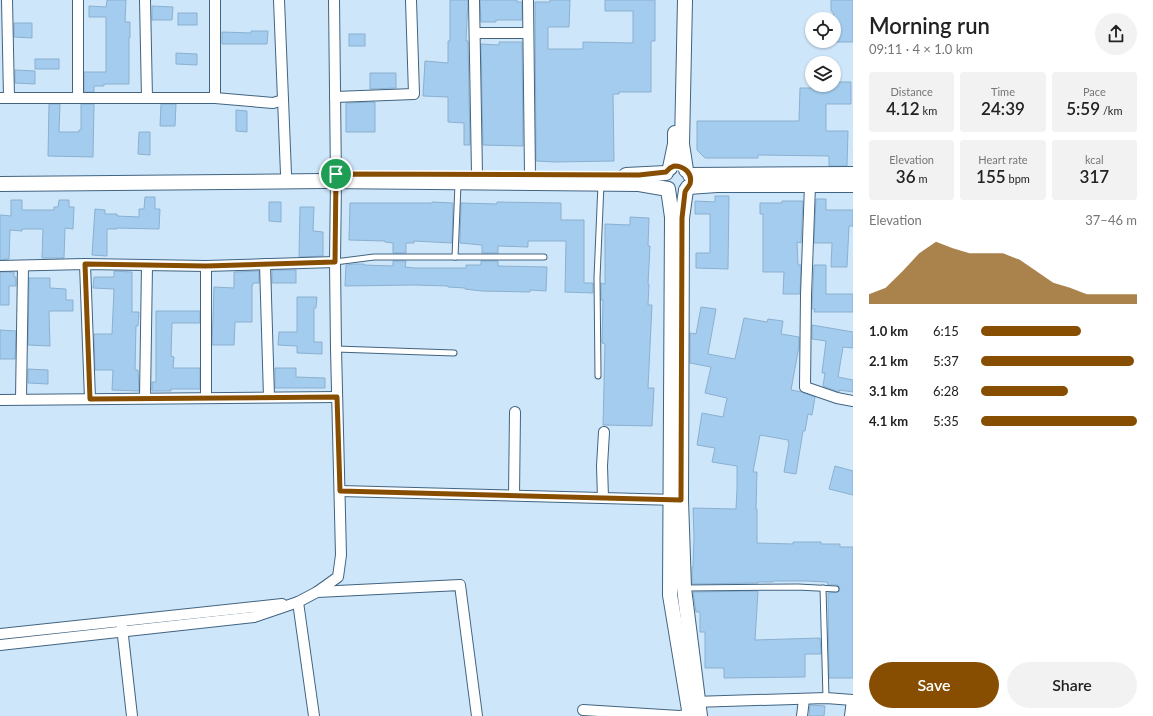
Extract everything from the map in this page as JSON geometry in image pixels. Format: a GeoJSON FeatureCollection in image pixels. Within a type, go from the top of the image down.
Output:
{"type":"FeatureCollection","features":[{"type":"Feature","properties":{"kind":"street"},"geometry":{"type":"LineString","coordinates":[[7,0],[4,98],[215,98],[273,103],[283,100]]}},
{"type":"Feature","properties":{"kind":"street"},"geometry":{"type":"LineString","coordinates":[[78,0],[78,97]]}},
{"type":"Feature","properties":{"kind":"street"},"geometry":{"type":"LineString","coordinates":[[145,0],[147,98]]}},
{"type":"Feature","properties":{"kind":"street"},"geometry":{"type":"LineString","coordinates":[[215,0],[215,98]]}},
{"type":"Feature","properties":{"kind":"street"},"geometry":{"type":"LineString","coordinates":[[279,0],[286,174]]}},
{"type":"Feature","properties":{"kind":"street"},"geometry":{"type":"LineString","coordinates":[[0,645],[254,617],[298,602],[317,592],[338,577],[341,555],[336,349],[334,0]]}},
{"type":"Feature","properties":{"kind":"street"},"geometry":{"type":"LineString","coordinates":[[335,97],[414,94],[411,0]]}},
{"type":"Feature","properties":{"kind":"street"},"geometry":{"type":"LineString","coordinates":[[474,0],[477,174]]}},
{"type":"Feature","properties":{"kind":"street"},"geometry":{"type":"LineString","coordinates":[[528,0],[530,174]]}},
{"type":"Feature","properties":{"kind":"street"},"geometry":{"type":"LineString","coordinates":[[676,0],[675,144],[664,181],[668,189],[672,218],[675,500],[684,588],[693,710]]}},
{"type":"Feature","properties":{"kind":"street"},"geometry":{"type":"LineString","coordinates":[[685,0],[682,144],[687,180],[682,218],[675,500],[670,595],[693,710]]}},
{"type":"Feature","properties":{"kind":"street"},"geometry":{"type":"LineString","coordinates":[[475,33],[528,33]]}},
{"type":"Feature","properties":{"kind":"street"},"geometry":{"type":"LineString","coordinates":[[0,184],[477,174],[639,175],[668,170],[679,166],[687,180]]}},
{"type":"Feature","properties":{"kind":"street"},"geometry":{"type":"LineString","coordinates":[[0,176],[286,174],[458,183],[639,184],[668,189],[676,193],[687,180],[853,174]]}},
{"type":"Feature","properties":{"kind":"street"},"geometry":{"type":"LineString","coordinates":[[687,180],[717,185],[853,185]]}},
{"type":"Feature","properties":{"kind":"street"},"geometry":{"type":"LineString","coordinates":[[810,185],[805,387],[837,398],[853,401]]}},
{"type":"Feature","properties":{"kind":"street"},"geometry":{"type":"LineString","coordinates":[[0,266],[85,264],[206,266],[335,262]]}},
{"type":"Feature","properties":{"kind":"street"},"geometry":{"type":"LineString","coordinates":[[85,264],[90,399]]}},
{"type":"Feature","properties":{"kind":"street"},"geometry":{"type":"LineString","coordinates":[[265,264],[269,397]]}},
{"type":"Feature","properties":{"kind":"street"},"geometry":{"type":"LineString","coordinates":[[145,398],[147,265]]}},
{"type":"Feature","properties":{"kind":"street"},"geometry":{"type":"LineString","coordinates":[[21,400],[23,266]]}},
{"type":"Feature","properties":{"kind":"street"},"geometry":{"type":"LineString","coordinates":[[206,266],[206,398]]}},
{"type":"Feature","properties":{"kind":"street"},"geometry":{"type":"LineString","coordinates":[[0,400],[337,397]]}},
{"type":"Feature","properties":{"kind":"street"},"geometry":{"type":"LineString","coordinates":[[514,495],[515,412]]}},
{"type":"Feature","properties":{"kind":"street"},"geometry":{"type":"LineString","coordinates":[[603,498],[602,466],[604,432]]}},
{"type":"Feature","properties":{"kind":"street"},"geometry":{"type":"LineString","coordinates":[[340,491],[675,500]]}},
{"type":"Feature","properties":{"kind":"street"},"geometry":{"type":"LineString","coordinates":[[317,592],[460,585],[477,716]]}},
{"type":"Feature","properties":{"kind":"street"},"geometry":{"type":"LineString","coordinates":[[0,634],[298,602]]}},
{"type":"Feature","properties":{"kind":"street"},"geometry":{"type":"LineString","coordinates":[[298,602],[314,716]]}},
{"type":"Feature","properties":{"kind":"street"},"geometry":{"type":"LineString","coordinates":[[121,620],[132,716]]}},
{"type":"Feature","properties":{"kind":"street"},"geometry":{"type":"LineString","coordinates":[[587,712],[640,715],[826,698],[852,700],[850,716]]}},
{"type":"Feature","properties":{"kind":"street"},"geometry":{"type":"LineString","coordinates":[[802,716],[804,699]]}},
{"type":"Feature","properties":{"kind":"lane"},"geometry":{"type":"LineString","coordinates":[[455,257],[458,183]]}},
{"type":"Feature","properties":{"kind":"lane"},"geometry":{"type":"LineString","coordinates":[[598,376],[597,278],[601,183]]}},
{"type":"Feature","properties":{"kind":"lane"},"geometry":{"type":"LineString","coordinates":[[335,262],[374,257],[544,257]]}},
{"type":"Feature","properties":{"kind":"lane"},"geometry":{"type":"LineString","coordinates":[[336,349],[454,353]]}},
{"type":"Feature","properties":{"kind":"lane"},"geometry":{"type":"LineString","coordinates":[[684,588],[836,589]]}},
{"type":"Feature","properties":{"kind":"lane"},"geometry":{"type":"LineString","coordinates":[[823,588],[826,698]]}},
{"type":"Feature","properties":{"kind":"building"},"geometry":{"type":"Polygon","coordinates":[[[107,0],[126,0],[125,22],[130,22],[129,84],[104,84],[104,86],[94,86],[94,92],[84,92],[84,72],[106,72],[106,17],[89,17],[89,6],[106,7],[107,0]]]}},
{"type":"Feature","properties":{"kind":"building"},"geometry":{"type":"Polygon","coordinates":[[[450,0],[468,0],[466,41],[468,41],[470,145],[464,145],[464,123],[448,122],[448,97],[423,96],[425,61],[448,63],[448,41],[450,41],[450,0]]]}},
{"type":"Feature","properties":{"kind":"building"},"geometry":{"type":"Polygon","coordinates":[[[480,0],[517,0],[517,2],[522,2],[522,20],[496,20],[496,22],[481,22],[480,0]]]}},
{"type":"Feature","properties":{"kind":"building"},"geometry":{"type":"Polygon","coordinates":[[[550,0],[570,0],[569,27],[548,27],[548,49],[583,49],[583,42],[633,43],[633,11],[605,11],[605,0],[655,0],[655,41],[651,41],[651,92],[619,92],[619,94],[613,94],[614,161],[536,161],[535,2],[550,2],[550,0]]]}},
{"type":"Feature","properties":{"kind":"building"},"geometry":{"type":"Polygon","coordinates":[[[831,0],[853,0],[853,42],[841,42],[841,12],[831,11],[831,0]]]}},
{"type":"Feature","properties":{"kind":"building"},"geometry":{"type":"Polygon","coordinates":[[[152,6],[173,7],[172,20],[152,20],[152,6]]]}},
{"type":"Feature","properties":{"kind":"building"},"geometry":{"type":"Polygon","coordinates":[[[178,13],[197,13],[197,25],[178,25],[178,13]]]}},
{"type":"Feature","properties":{"kind":"building"},"geometry":{"type":"Polygon","coordinates":[[[14,23],[32,23],[32,38],[14,37],[14,23]]]}},
{"type":"Feature","properties":{"kind":"building"},"geometry":{"type":"Polygon","coordinates":[[[251,31],[268,31],[267,44],[222,44],[222,32],[251,33],[251,31]]]}},
{"type":"Feature","properties":{"kind":"building"},"geometry":{"type":"Polygon","coordinates":[[[349,34],[365,34],[365,46],[349,46],[349,34]]]}},
{"type":"Feature","properties":{"kind":"building"},"geometry":{"type":"Polygon","coordinates":[[[499,42],[522,42],[523,146],[483,145],[481,44],[499,45],[499,42]]]}},
{"type":"Feature","properties":{"kind":"building"},"geometry":{"type":"Polygon","coordinates":[[[176,53],[197,54],[197,65],[176,64],[176,53]]]}},
{"type":"Feature","properties":{"kind":"building"},"geometry":{"type":"Polygon","coordinates":[[[35,59],[59,59],[59,69],[35,69],[35,59]]]}},
{"type":"Feature","properties":{"kind":"building"},"geometry":{"type":"Polygon","coordinates":[[[15,70],[35,71],[35,84],[15,83],[15,70]]]}},
{"type":"Feature","properties":{"kind":"building"},"geometry":{"type":"Polygon","coordinates":[[[370,73],[396,73],[396,88],[370,89],[370,73]]]}},
{"type":"Feature","properties":{"kind":"building"},"geometry":{"type":"Polygon","coordinates":[[[841,82],[851,82],[851,104],[826,104],[826,131],[848,131],[847,166],[829,166],[829,156],[758,155],[758,158],[705,158],[697,150],[697,121],[799,121],[800,88],[805,88],[805,92],[841,92],[841,82]]]}},
{"type":"Feature","properties":{"kind":"building"},"geometry":{"type":"Polygon","coordinates":[[[375,102],[375,132],[346,132],[346,103],[375,102]]]}},
{"type":"Feature","properties":{"kind":"building"},"geometry":{"type":"Polygon","coordinates":[[[49,104],[60,104],[59,132],[79,132],[79,130],[81,130],[81,104],[94,104],[93,157],[48,156],[49,104]]]}},
{"type":"Feature","properties":{"kind":"building"},"geometry":{"type":"Polygon","coordinates":[[[161,104],[176,104],[175,126],[160,126],[161,104]]]}},
{"type":"Feature","properties":{"kind":"building"},"geometry":{"type":"Polygon","coordinates":[[[236,110],[247,111],[247,132],[236,131],[236,110]]]}},
{"type":"Feature","properties":{"kind":"building"},"geometry":{"type":"Polygon","coordinates":[[[139,132],[150,132],[150,155],[138,154],[139,132]]]}},
{"type":"Feature","properties":{"kind":"building"},"geometry":{"type":"Polygon","coordinates":[[[715,196],[729,196],[728,269],[696,268],[696,253],[710,253],[710,214],[695,214],[695,201],[715,202],[715,196]]]}},
{"type":"Feature","properties":{"kind":"building"},"geometry":{"type":"Polygon","coordinates":[[[145,197],[155,197],[155,209],[160,209],[159,229],[107,229],[107,256],[92,255],[95,209],[105,210],[105,214],[139,217],[139,209],[144,209],[145,197]]]}},
{"type":"Feature","properties":{"kind":"building"},"geometry":{"type":"Polygon","coordinates":[[[816,199],[826,199],[826,210],[853,210],[853,226],[849,226],[847,267],[831,267],[832,243],[814,243],[816,199]]]}},
{"type":"Feature","properties":{"kind":"building"},"geometry":{"type":"Polygon","coordinates":[[[11,200],[22,200],[22,210],[54,210],[54,207],[58,207],[59,200],[69,200],[69,207],[74,207],[73,229],[65,228],[64,258],[42,258],[43,229],[22,229],[22,231],[10,230],[9,259],[0,260],[0,215],[11,216],[11,200]]]}},
{"type":"Feature","properties":{"kind":"building"},"geometry":{"type":"Polygon","coordinates":[[[782,201],[803,201],[801,243],[797,242],[798,265],[801,265],[800,294],[783,294],[784,272],[763,272],[763,214],[760,214],[760,203],[782,203],[782,201]]]}},
{"type":"Feature","properties":{"kind":"building"},"geometry":{"type":"Polygon","coordinates":[[[269,202],[281,202],[281,222],[269,221],[269,202]]]}},
{"type":"Feature","properties":{"kind":"building"},"geometry":{"type":"Polygon","coordinates":[[[497,202],[561,203],[561,220],[584,220],[584,283],[593,283],[593,293],[565,292],[566,241],[528,241],[528,247],[498,246],[498,253],[482,253],[482,245],[460,243],[461,203],[497,204],[497,202]]]}},
{"type":"Feature","properties":{"kind":"building"},"geometry":{"type":"Polygon","coordinates":[[[350,203],[453,203],[452,243],[414,241],[414,243],[406,243],[406,253],[393,253],[393,243],[385,241],[349,240],[350,203]]]}},
{"type":"Feature","properties":{"kind":"building"},"geometry":{"type":"Polygon","coordinates":[[[300,207],[314,207],[313,231],[323,232],[323,256],[299,257],[300,207]]]}},
{"type":"Feature","properties":{"kind":"building"},"geometry":{"type":"Polygon","coordinates":[[[630,217],[649,218],[648,246],[650,246],[648,305],[652,305],[648,388],[654,388],[652,426],[603,425],[605,344],[602,343],[603,300],[601,300],[601,283],[605,284],[605,224],[630,225],[630,217]]]}},
{"type":"Feature","properties":{"kind":"building"},"geometry":{"type":"Polygon","coordinates":[[[393,261],[406,261],[405,267],[415,268],[466,268],[466,265],[481,265],[481,261],[498,261],[498,266],[547,267],[546,291],[481,291],[448,286],[414,285],[345,286],[346,265],[364,264],[393,266],[393,261]]]}},
{"type":"Feature","properties":{"kind":"building"},"geometry":{"type":"Polygon","coordinates":[[[814,265],[826,265],[826,294],[853,294],[853,312],[814,312],[815,309],[812,309],[814,265]]]}},
{"type":"Feature","properties":{"kind":"building"},"geometry":{"type":"Polygon","coordinates":[[[272,270],[296,270],[296,283],[272,283],[272,270]]]}},
{"type":"Feature","properties":{"kind":"building"},"geometry":{"type":"Polygon","coordinates":[[[114,271],[132,272],[132,312],[139,312],[138,326],[136,326],[135,370],[138,370],[139,391],[112,390],[113,370],[95,370],[94,334],[112,334],[114,289],[93,288],[94,277],[114,277],[114,271]]]}},
{"type":"Feature","properties":{"kind":"building"},"geometry":{"type":"Polygon","coordinates":[[[259,271],[259,283],[253,283],[252,285],[252,322],[235,322],[234,345],[212,345],[214,287],[234,288],[234,272],[259,271]]]}},
{"type":"Feature","properties":{"kind":"building"},"geometry":{"type":"Polygon","coordinates":[[[0,272],[14,272],[14,277],[16,277],[16,286],[9,286],[9,305],[0,305],[0,272]]]}},
{"type":"Feature","properties":{"kind":"building"},"geometry":{"type":"Polygon","coordinates":[[[29,278],[50,278],[50,288],[66,289],[66,300],[73,300],[73,311],[49,311],[50,346],[28,345],[29,278]]]}},
{"type":"Feature","properties":{"kind":"building"},"geometry":{"type":"Polygon","coordinates":[[[297,297],[317,297],[316,308],[314,308],[314,342],[322,342],[322,354],[297,353],[297,346],[278,345],[279,332],[297,332],[297,297]]]}},
{"type":"Feature","properties":{"kind":"building"},"geometry":{"type":"Polygon","coordinates":[[[701,307],[716,309],[708,354],[735,359],[744,318],[767,322],[768,319],[783,321],[781,334],[799,337],[799,346],[791,390],[815,397],[812,415],[808,414],[805,431],[803,431],[796,474],[784,472],[789,443],[788,440],[760,435],[753,472],[757,472],[757,543],[793,544],[793,542],[821,542],[821,544],[840,544],[840,547],[853,547],[853,678],[829,678],[828,593],[838,592],[840,589],[838,585],[828,585],[827,582],[807,581],[692,584],[694,537],[693,508],[736,509],[737,489],[737,466],[712,462],[715,448],[697,445],[702,413],[723,417],[727,398],[705,393],[711,367],[690,363],[690,333],[696,334],[701,307]]]}},
{"type":"Feature","properties":{"kind":"building"},"geometry":{"type":"Polygon","coordinates":[[[156,311],[200,311],[200,323],[172,323],[171,356],[174,357],[173,368],[200,368],[200,389],[171,389],[171,391],[152,391],[152,382],[156,382],[156,311]]]}},
{"type":"Feature","properties":{"kind":"building"},"geometry":{"type":"Polygon","coordinates":[[[812,325],[853,332],[853,348],[843,347],[838,377],[853,380],[853,392],[839,390],[839,392],[823,386],[825,373],[822,373],[826,341],[812,339],[812,325]]]}},
{"type":"Feature","properties":{"kind":"building"},"geometry":{"type":"Polygon","coordinates":[[[0,330],[16,331],[15,359],[0,359],[0,330]]]}},
{"type":"Feature","properties":{"kind":"building"},"geometry":{"type":"Polygon","coordinates":[[[275,368],[296,368],[296,377],[325,378],[325,388],[275,388],[275,368]]]}},
{"type":"Feature","properties":{"kind":"building"},"geometry":{"type":"Polygon","coordinates":[[[28,369],[48,370],[48,384],[28,383],[28,369]]]}},
{"type":"Feature","properties":{"kind":"building"},"geometry":{"type":"Polygon","coordinates":[[[835,466],[853,471],[853,495],[829,489],[835,466]]]}},
{"type":"Feature","properties":{"kind":"building"},"geometry":{"type":"Polygon","coordinates":[[[758,591],[755,640],[820,638],[821,654],[805,654],[805,677],[724,678],[724,668],[705,668],[705,632],[700,632],[700,612],[696,612],[693,592],[758,591]]]}},
{"type":"Feature","properties":{"kind":"building"},"geometry":{"type":"Polygon","coordinates":[[[810,705],[825,706],[824,716],[809,716],[810,705]]]}},
{"type":"Feature","properties":{"kind":"route"},"geometry":{"type":"LineString","coordinates":[[674,166],[682,167],[686,170],[690,175],[690,183],[686,190],[682,218],[681,500],[340,491],[337,397],[90,399],[85,264],[206,266],[335,262],[336,174],[639,175],[666,172],[674,166]]}}]}
